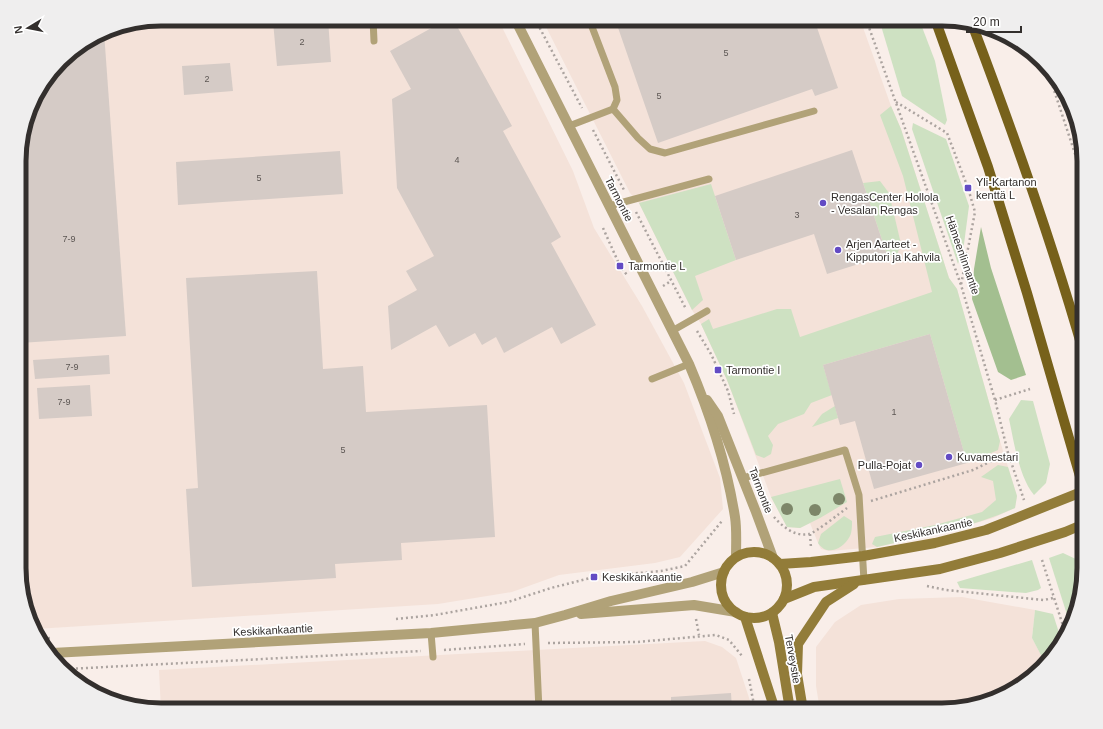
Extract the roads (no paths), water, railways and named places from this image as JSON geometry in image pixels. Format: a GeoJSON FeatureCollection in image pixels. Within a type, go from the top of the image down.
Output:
{"type":"FeatureCollection","features":[{"type":"Feature","properties":{"kind":"main road"},"geometry":{"type":"LineString","coordinates":[[937,26],[990,175],[1027,293],[1077,466]]}},
{"type":"Feature","properties":{"kind":"main road"},"geometry":{"type":"LineString","coordinates":[[975,31],[996,86],[1064,282],[1077,329]]}},
{"type":"Feature","properties":{"kind":"main road","name":"Keskikankaantie"},"geometry":{"type":"LineString","coordinates":[[776,561],[811,562],[863,556],[936,543],[986,530],[1077,493]]}},
{"type":"Feature","properties":{"kind":"main road"},"geometry":{"type":"LineString","coordinates":[[784,600],[814,587],[861,582],[940,569],[1014,548],[1077,527]]}},
{"type":"Feature","properties":{"kind":"main road"},"geometry":{"type":"LineString","coordinates":[[746,553],[765,553],[776,561],[785,572],[787,581],[787,590],[784,600],[779,607],[772,613],[754,618],[740,615],[729,606],[724,599],[721,581],[729,564],[736,557],[746,553]]}},
{"type":"Feature","properties":{"kind":"main road","name":"Terveystie"},"geometry":{"type":"LineString","coordinates":[[801,703],[797,674],[798,644],[826,602],[861,582]]}},
{"type":"Feature","properties":{"kind":"main road","name":"Terveystie"},"geometry":{"type":"LineString","coordinates":[[772,613],[779,642],[789,703]]}},
{"type":"Feature","properties":{"kind":"main road"},"geometry":{"type":"LineString","coordinates":[[740,615],[772,703]]}},
{"type":"Feature","properties":{"kind":"street","name":"Tarmontie"},"geometry":{"type":"LineString","coordinates":[[519,26],[689,364],[700,390],[724,466],[735,518],[736,557]]}},
{"type":"Feature","properties":{"kind":"street","name":"Tarmontie"},"geometry":{"type":"LineString","coordinates":[[700,390],[718,416],[776,561]]}},
{"type":"Feature","properties":{"kind":"street","name":"Keskikankaantie"},"geometry":{"type":"LineString","coordinates":[[57,654],[431,633],[535,623],[611,601],[692,582],[724,572]]}},
{"type":"Feature","properties":{"kind":"street","name":"Keskikankaantie"},"geometry":{"type":"LineString","coordinates":[[565,615],[694,605],[740,615]]}},
{"type":"Feature","properties":{"kind":"lane"},"geometry":{"type":"LineString","coordinates":[[373,26],[374,41]]}},
{"type":"Feature","properties":{"kind":"lane"},"geometry":{"type":"LineString","coordinates":[[569,126],[588,120],[613,109],[617,100],[615,87],[592,26]]}},
{"type":"Feature","properties":{"kind":"lane"},"geometry":{"type":"LineString","coordinates":[[613,109],[638,138],[650,149],[665,153],[814,111]]}},
{"type":"Feature","properties":{"kind":"lane"},"geometry":{"type":"LineString","coordinates":[[609,206],[629,199],[709,179]]}},
{"type":"Feature","properties":{"kind":"lane"},"geometry":{"type":"LineString","coordinates":[[672,331],[707,310]]}},
{"type":"Feature","properties":{"kind":"lane"},"geometry":{"type":"LineString","coordinates":[[652,379],[689,364]]}},
{"type":"Feature","properties":{"kind":"lane"},"geometry":{"type":"LineString","coordinates":[[743,478],[845,450],[859,495],[863,556],[861,582]]}},
{"type":"Feature","properties":{"kind":"lane"},"geometry":{"type":"LineString","coordinates":[[535,623],[539,703]]}},
{"type":"Feature","properties":{"kind":"lane"},"geometry":{"type":"LineString","coordinates":[[431,633],[433,657]]}},
{"type":"Feature","properties":{"kind":"place","name":"Yli-Kartanon kenttä L"},"geometry":{"type":"Point","coordinates":[968,188]}},
{"type":"Feature","properties":{"kind":"place","name":"RengasCenter Hollola - Vesalan Rengas"},"geometry":{"type":"Point","coordinates":[823,203]}},
{"type":"Feature","properties":{"kind":"place","name":"Arjen Aarteet - Kipputori ja Kahvila"},"geometry":{"type":"Point","coordinates":[838,250]}},
{"type":"Feature","properties":{"kind":"place","name":"Tarmontie L"},"geometry":{"type":"Point","coordinates":[620,266]}},
{"type":"Feature","properties":{"kind":"place","name":"Tarmontie I"},"geometry":{"type":"Point","coordinates":[718,370]}},
{"type":"Feature","properties":{"kind":"place","name":"Kuvamestari"},"geometry":{"type":"Point","coordinates":[949,457]}},
{"type":"Feature","properties":{"kind":"place","name":"Pulla-Pojat"},"geometry":{"type":"Point","coordinates":[919,465]}},
{"type":"Feature","properties":{"kind":"place","name":"Keskikankaantie"},"geometry":{"type":"Point","coordinates":[594,577]}}]}
